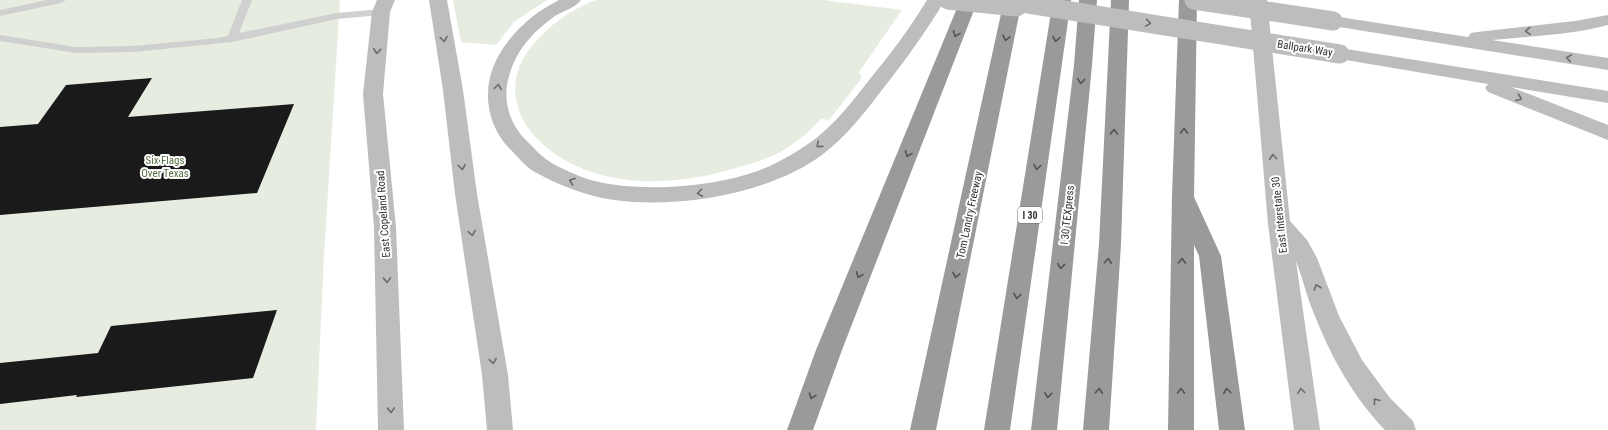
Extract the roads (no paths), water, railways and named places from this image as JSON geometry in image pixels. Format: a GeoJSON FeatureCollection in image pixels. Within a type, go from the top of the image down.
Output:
{"type":"FeatureCollection","features":[{"type":"Feature","properties":{"kind":"highway"},"geometry":{"type":"LineString","coordinates":[[800,430],[829,350],[966,8],[974,0]]}},
{"type":"Feature","properties":{"kind":"highway","name":"Tom Landry Freeway"},"geometry":{"type":"LineString","coordinates":[[923,430],[1014,0]]}},
{"type":"Feature","properties":{"kind":"highway","name":"I 30"},"geometry":{"type":"LineString","coordinates":[[997,430],[1062,0]]}},
{"type":"Feature","properties":{"kind":"highway"},"geometry":{"type":"LineString","coordinates":[[1096,430],[1110,244],[1120,0]]}},
{"type":"Feature","properties":{"kind":"highway"},"geometry":{"type":"LineString","coordinates":[[1181,430],[1183,196],[1188,0]]}},
{"type":"Feature","properties":{"kind":"highway","name":"I 30 TEXpress"},"geometry":{"type":"LineString","coordinates":[[1044,430],[1083,65],[1092,8]]}},
{"type":"Feature","properties":{"kind":"highway"},"geometry":{"type":"LineString","coordinates":[[1183,196],[1210,256],[1232,430]]}},
{"type":"Feature","properties":{"kind":"highway"},"geometry":{"type":"LineString","coordinates":[[918,430],[938,362]]}},
{"type":"Feature","properties":{"kind":"main road"},"geometry":{"type":"LineString","coordinates":[[438,0],[453,90],[466,194],[495,376],[500,430]]}},
{"type":"Feature","properties":{"kind":"main road"},"geometry":{"type":"LineString","coordinates":[[572,0],[552,12],[522,36],[503,64],[499,78],[497,99],[501,119],[506,132],[527,156],[558,176],[597,188],[620,193],[666,195],[711,192],[751,182],[792,164],[813,151],[849,120],[900,54],[936,0]]}},
{"type":"Feature","properties":{"kind":"main road"},"geometry":{"type":"LineString","coordinates":[[948,0],[1092,8]]}},
{"type":"Feature","properties":{"kind":"main road","name":"Ballpark Way"},"geometry":{"type":"LineString","coordinates":[[1002,0],[1092,8],[1340,54],[1608,97]]}},
{"type":"Feature","properties":{"kind":"main road"},"geometry":{"type":"LineString","coordinates":[[1194,0],[1608,64]]}},
{"type":"Feature","properties":{"kind":"main road","name":"East Interstate 30"},"geometry":{"type":"LineString","coordinates":[[1258,0],[1279,224],[1307,430]]}},
{"type":"Feature","properties":{"kind":"main road","name":"East Copeland Road"},"geometry":{"type":"LineString","coordinates":[[384,6],[373,94],[385,227],[391,430]]}},
{"type":"Feature","properties":{"kind":"main road"},"geometry":{"type":"LineString","coordinates":[[1456,40],[1506,32],[1552,30],[1583,26],[1608,20]]}},
{"type":"Feature","properties":{"kind":"main road"},"geometry":{"type":"LineString","coordinates":[[1456,73],[1608,133]]}},
{"type":"Feature","properties":{"kind":"main road"},"geometry":{"type":"LineString","coordinates":[[1279,224],[1301,248],[1315,281],[1330,324],[1353,371],[1387,415],[1403,430]]}},
{"type":"Feature","properties":{"kind":"lane"},"geometry":{"type":"LineString","coordinates":[[0,13],[61,0]]}},
{"type":"Feature","properties":{"kind":"lane"},"geometry":{"type":"LineString","coordinates":[[232,39],[247,0]]}},
{"type":"Feature","properties":{"kind":"lane"},"geometry":{"type":"LineString","coordinates":[[0,38],[56,48],[92,51],[134,49],[232,39],[384,6]]}},
{"type":"Feature","properties":{"kind":"park label","name":"Six Flags Over Texas"},"geometry":{"type":"Point","coordinates":[165,166]}}]}
